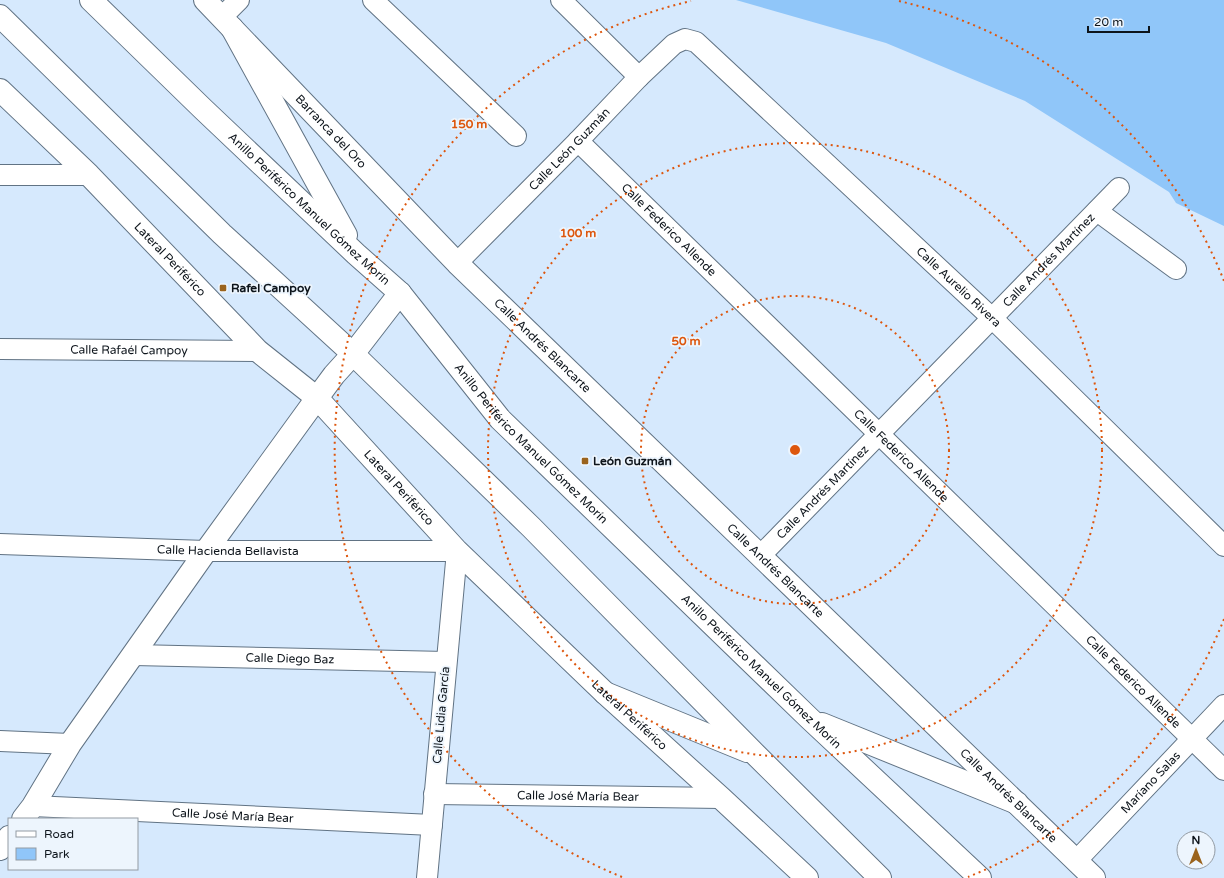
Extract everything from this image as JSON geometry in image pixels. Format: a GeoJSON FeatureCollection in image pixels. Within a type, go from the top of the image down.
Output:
{"type":"FeatureCollection","features":[{"type":"Feature","properties":{"kind":"main road","name":"Anillo Periférico Manuel Gómez Morín"},"geometry":{"type":"LineString","coordinates":[[91,0],[203,109],[356,254],[400,293],[500,419],[809,718],[980,878]]}},
{"type":"Feature","properties":{"kind":"main road","name":"Barranca del Oro"},"geometry":{"type":"LineString","coordinates":[[205,0],[457,263]]}},
{"type":"Feature","properties":{"kind":"main road"},"geometry":{"type":"LineString","coordinates":[[0,16],[222,234],[353,354],[531,527],[756,755],[880,878]]}},
{"type":"Feature","properties":{"kind":"main road"},"geometry":{"type":"LineString","coordinates":[[227,22],[356,254]]}},
{"type":"Feature","properties":{"kind":"main road"},"geometry":{"type":"LineString","coordinates":[[0,33],[34,49]]}},
{"type":"Feature","properties":{"kind":"main road","name":"Lateral Periférico"},"geometry":{"type":"LineString","coordinates":[[0,90],[89,175],[258,351],[317,398],[457,551],[605,693],[807,878]]}},
{"type":"Feature","properties":{"kind":"main road","name":"Calle Andrés Blancarte"},"geometry":{"type":"LineString","coordinates":[[457,263],[1094,878]]}},
{"type":"Feature","properties":{"kind":"main road"},"geometry":{"type":"LineString","coordinates":[[28,812],[70,744],[206,551],[334,375],[353,354],[400,293]]}},
{"type":"Feature","properties":{"kind":"main road"},"geometry":{"type":"LineString","coordinates":[[605,693],[756,755]]}},
{"type":"Feature","properties":{"kind":"main road"},"geometry":{"type":"LineString","coordinates":[[809,718],[1017,803]]}},
{"type":"Feature","properties":{"kind":"main road"},"geometry":{"type":"LineString","coordinates":[[0,849],[8,838]]}},
{"type":"Feature","properties":{"kind":"street"},"geometry":{"type":"LineString","coordinates":[[227,22],[239,0]]}},
{"type":"Feature","properties":{"kind":"street"},"geometry":{"type":"LineString","coordinates":[[373,0],[516,136]]}},
{"type":"Feature","properties":{"kind":"street"},"geometry":{"type":"LineString","coordinates":[[561,0],[639,77]]}},
{"type":"Feature","properties":{"kind":"street","name":"Calle León Guzmán"},"geometry":{"type":"LineString","coordinates":[[457,263],[639,77],[674,44],[685,39]]}},
{"type":"Feature","properties":{"kind":"street","name":"Calle Aurelio Rivera"},"geometry":{"type":"LineString","coordinates":[[685,39],[696,42],[992,318],[1224,546]]}},
{"type":"Feature","properties":{"kind":"street","name":"Calle Federico Allende"},"geometry":{"type":"LineString","coordinates":[[578,141],[1224,770]]}},
{"type":"Feature","properties":{"kind":"street"},"geometry":{"type":"LineString","coordinates":[[0,175],[89,175]]}},
{"type":"Feature","properties":{"kind":"street","name":"Calle Andrés Martínez"},"geometry":{"type":"LineString","coordinates":[[760,556],[1119,188]]}},
{"type":"Feature","properties":{"kind":"street"},"geometry":{"type":"LineString","coordinates":[[1097,211],[1176,269]]}},
{"type":"Feature","properties":{"kind":"street","name":"Calle Rafaél Campoy"},"geometry":{"type":"LineString","coordinates":[[0,349],[258,351]]}},
{"type":"Feature","properties":{"kind":"street","name":"Calle Hacienda Bellavista"},"geometry":{"type":"LineString","coordinates":[[0,544],[206,551],[457,551]]}},
{"type":"Feature","properties":{"kind":"street","name":"Calle Lidia García"},"geometry":{"type":"LineString","coordinates":[[427,878],[457,551]]}},
{"type":"Feature","properties":{"kind":"street","name":"Calle Diego Baz"},"geometry":{"type":"LineString","coordinates":[[134,654],[446,662]]}},
{"type":"Feature","properties":{"kind":"street","name":"Maríano Salas"},"geometry":{"type":"LineString","coordinates":[[1077,860],[1224,705]]}},
{"type":"Feature","properties":{"kind":"street"},"geometry":{"type":"LineString","coordinates":[[0,741],[70,744]]}},
{"type":"Feature","properties":{"kind":"street","name":"Calle José María Bear"},"geometry":{"type":"LineString","coordinates":[[434,794],[721,798]]}},
{"type":"Feature","properties":{"kind":"street","name":"Calle José María Bear"},"geometry":{"type":"LineString","coordinates":[[28,812],[432,825]]}},
{"type":"Feature","properties":{"kind":"green space"},"geometry":{"type":"Polygon","coordinates":[[[736,0],[1224,0],[1224,226],[1176,203],[1169,192],[1025,101],[886,43],[736,0]]]}},
{"type":"Feature","properties":{"kind":"place","name":"Rafel Campoy"},"geometry":{"type":"Point","coordinates":[223,288]}},
{"type":"Feature","properties":{"kind":"place","name":"León Guzmán"},"geometry":{"type":"Point","coordinates":[585,461]}}]}
